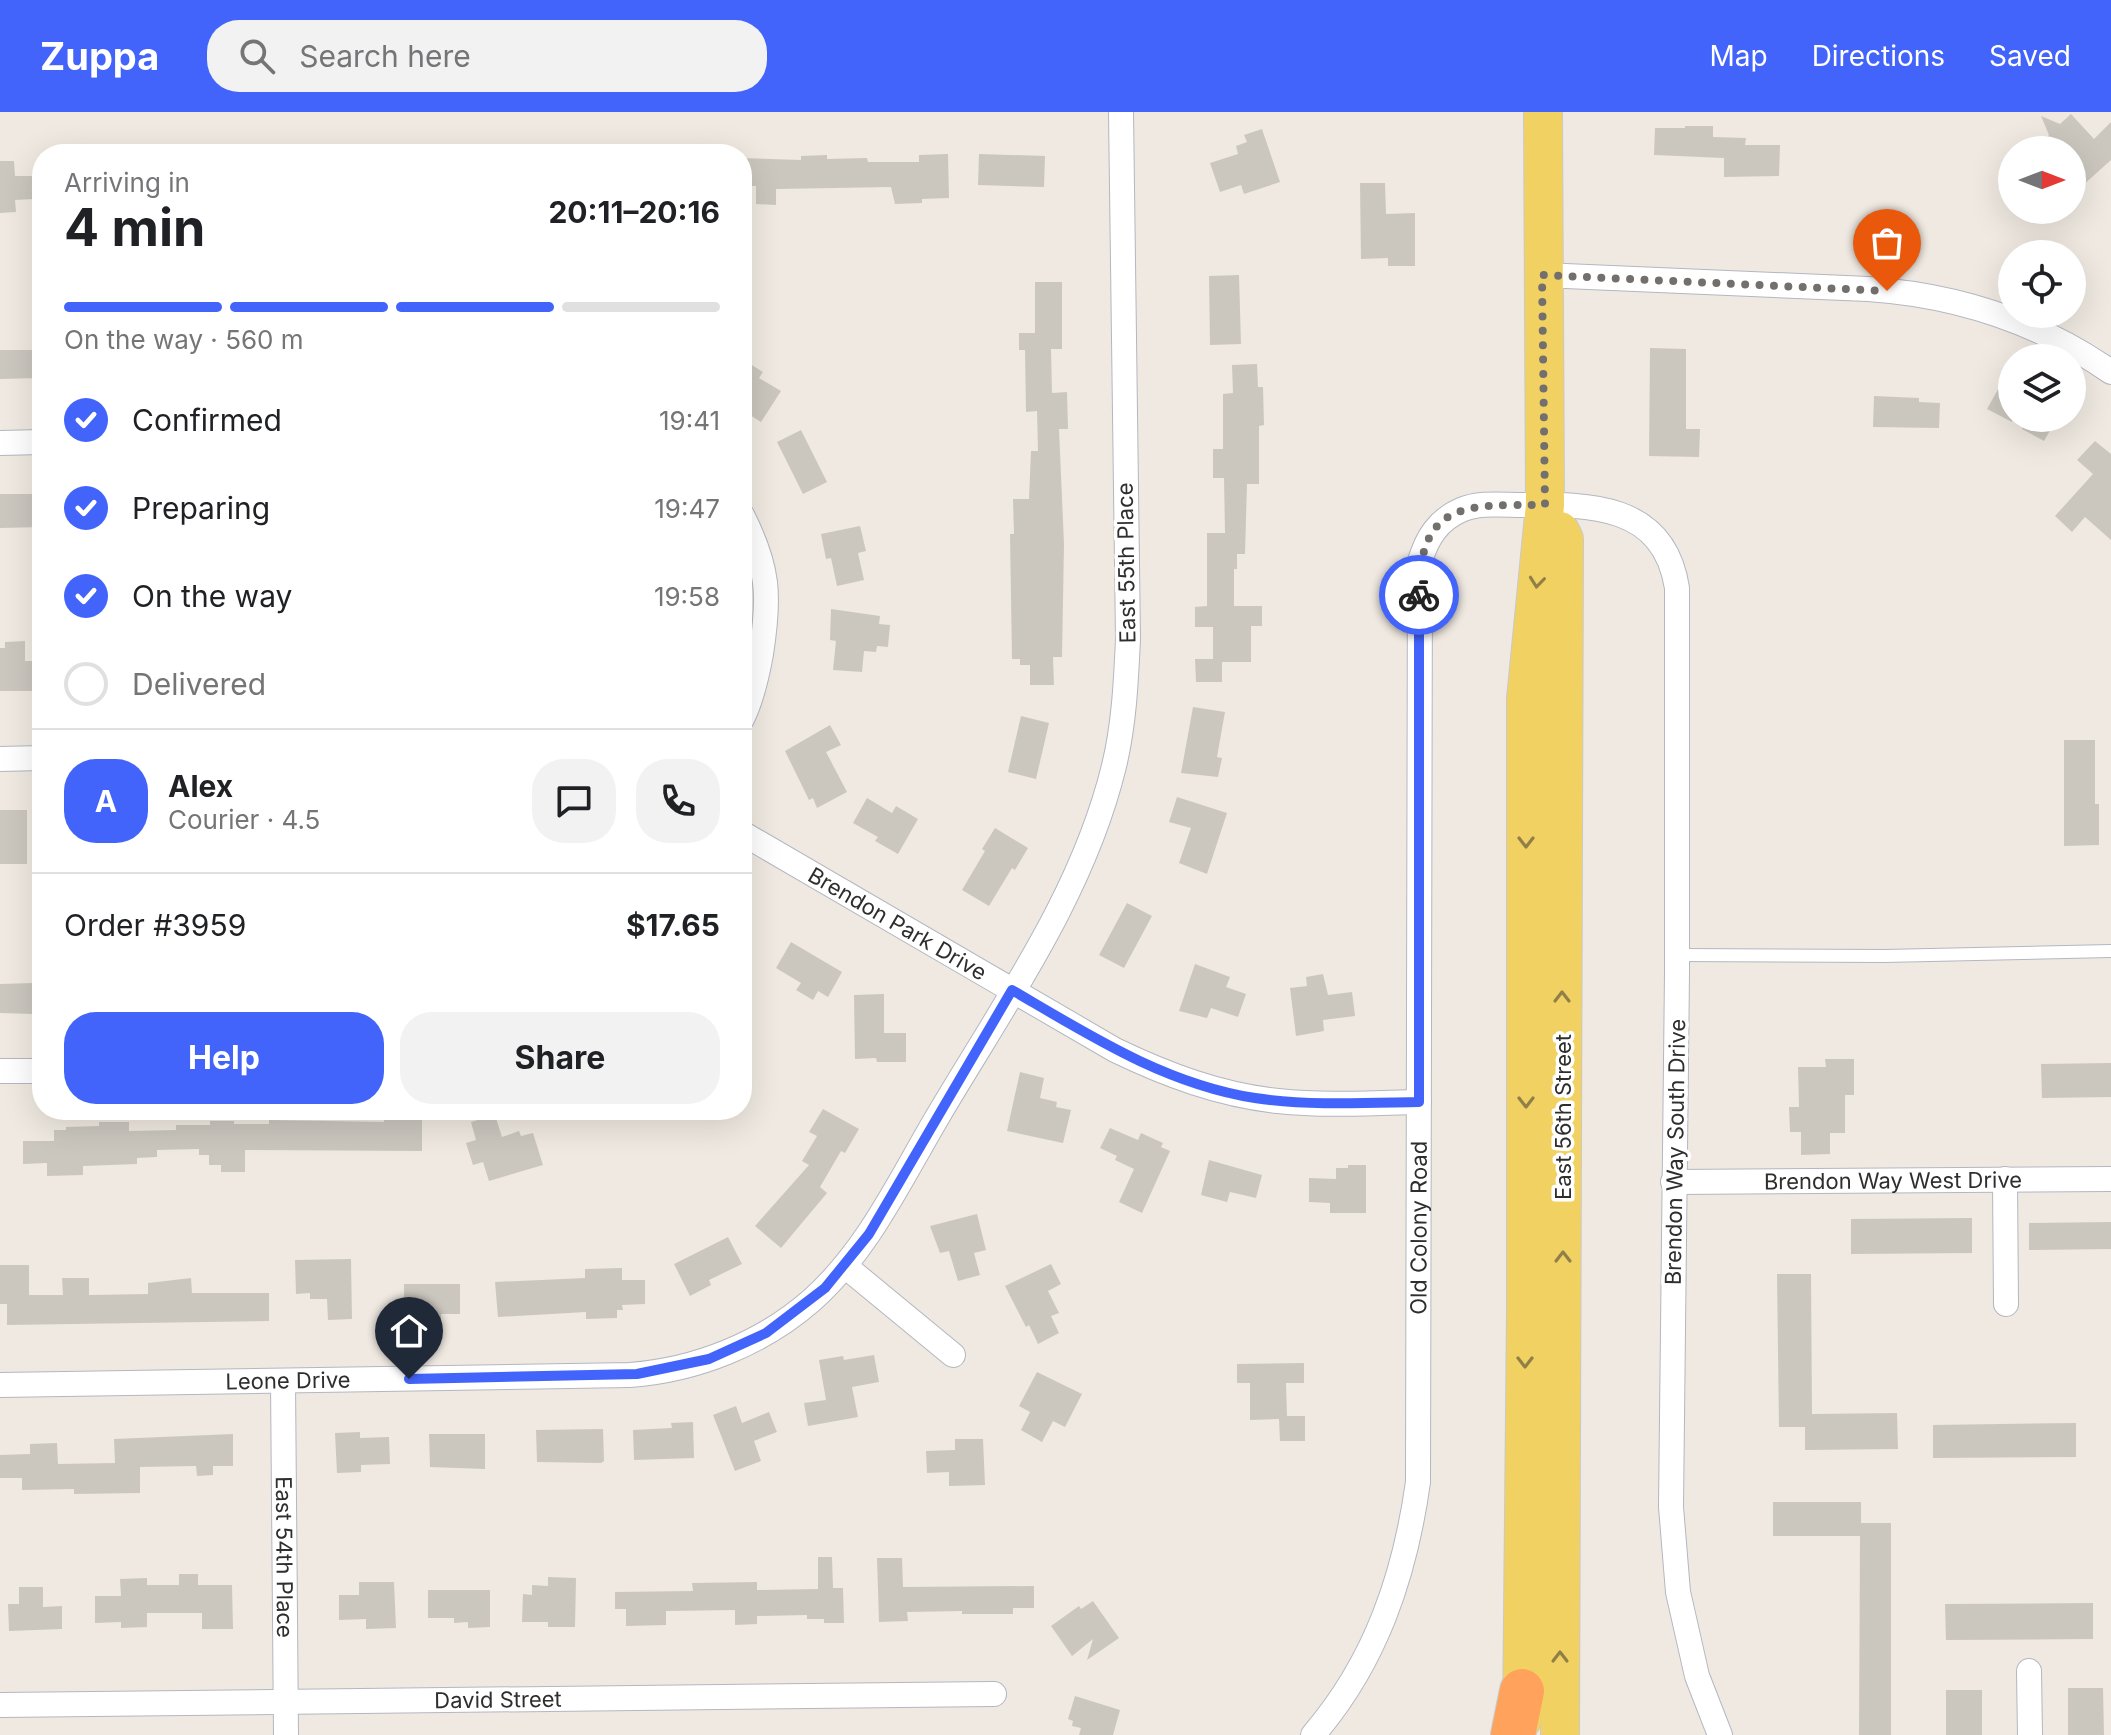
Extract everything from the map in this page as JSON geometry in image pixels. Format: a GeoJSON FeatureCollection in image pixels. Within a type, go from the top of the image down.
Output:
{"type":"FeatureCollection","features":[{"type":"Feature","properties":{"kind":"highway"},"geometry":{"type":"LineString","coordinates":[[1513,1735],[1522,1691]]}},
{"type":"Feature","properties":{"kind":"main road","name":"East 56th Street"},"geometry":{"type":"LineString","coordinates":[[1522,1735],[1526,699],[1545,505],[1543,112]]}},
{"type":"Feature","properties":{"kind":"main road","name":"East 56th Street"},"geometry":{"type":"LineString","coordinates":[[1545,505],[1564,539],[1560,1735]]}},
{"type":"Feature","properties":{"kind":"street","name":"East 55th Place"},"geometry":{"type":"LineString","coordinates":[[1012,990],[1063,905],[1083,862],[1110,781],[1122,725],[1128,639],[1121,112]]}},
{"type":"Feature","properties":{"kind":"street"},"geometry":{"type":"LineString","coordinates":[[1542,275],[1868,289],[1916,294],[1981,309],[2027,325],[2070,346],[2111,372]]}},
{"type":"Feature","properties":{"kind":"street"},"geometry":{"type":"LineString","coordinates":[[0,443],[32,442]]}},
{"type":"Feature","properties":{"kind":"street","name":"Old Colony Road"},"geometry":{"type":"LineString","coordinates":[[1313,1735],[1341,1700],[1378,1635],[1394,1595],[1412,1528],[1420,1451],[1420,561],[1427,540],[1438,525],[1461,510],[1497,505],[1545,505],[1596,507],[1623,514],[1648,530],[1660,544],[1669,563]]}},
{"type":"Feature","properties":{"kind":"street"},"geometry":{"type":"LineString","coordinates":[[752,537],[759,552],[768,601],[752,692]]}},
{"type":"Feature","properties":{"kind":"street","name":"Brendon Way South Drive"},"geometry":{"type":"LineString","coordinates":[[1669,563],[1677,588],[1673,1546],[1678,1592],[1697,1676],[1720,1735]]}},
{"type":"Feature","properties":{"kind":"street"},"geometry":{"type":"LineString","coordinates":[[0,759],[32,758]]}},
{"type":"Feature","properties":{"kind":"street","name":"Brendon Park Drive"},"geometry":{"type":"LineString","coordinates":[[752,839],[1115,1050],[1149,1066],[1220,1091],[1296,1102],[1419,1102]]}},
{"type":"Feature","properties":{"kind":"street","name":"Leone Drive"},"geometry":{"type":"LineString","coordinates":[[0,1385],[630,1375],[668,1370],[718,1356],[766,1333],[813,1299],[845,1266],[885,1209],[1012,990]]}},
{"type":"Feature","properties":{"kind":"street"},"geometry":{"type":"LineString","coordinates":[[0,1071],[32,1071]]}},
{"type":"Feature","properties":{"kind":"street"},"geometry":{"type":"LineString","coordinates":[[2005,1179],[2006,1304]]}},
{"type":"Feature","properties":{"kind":"street","name":"Brendon Way West Drive"},"geometry":{"type":"LineString","coordinates":[[1673,1182],[2111,1179]]}},
{"type":"Feature","properties":{"kind":"street"},"geometry":{"type":"LineString","coordinates":[[845,1266],[953,1355]]}},
{"type":"Feature","properties":{"kind":"street","name":"East 54th Place"},"geometry":{"type":"LineString","coordinates":[[283,1381],[286,1735]]}},
{"type":"Feature","properties":{"kind":"street"},"geometry":{"type":"LineString","coordinates":[[2029,1671],[2030,1735]]}},
{"type":"Feature","properties":{"kind":"street","name":"David Street"},"geometry":{"type":"LineString","coordinates":[[0,1705],[994,1694]]}},
{"type":"Feature","properties":{"kind":"lane"},"geometry":{"type":"LineString","coordinates":[[1677,955],[1884,956],[2111,951]]}},
{"type":"Feature","properties":{"kind":"building"},"geometry":{"type":"Polygon","coordinates":[[[2071,114],[2094,139],[2111,122],[2111,160],[2086,182],[2086,136],[2048,136],[2041,116],[2060,124],[2071,114]]]}},
{"type":"Feature","properties":{"kind":"building"},"geometry":{"type":"Polygon","coordinates":[[[1713,126],[1713,137],[1746,138],[1745,145],[1780,145],[1779,176],[1724,177],[1724,158],[1654,155],[1655,128],[1713,126]]]}},
{"type":"Feature","properties":{"kind":"building"},"geometry":{"type":"Polygon","coordinates":[[[1262,129],[1280,182],[1244,194],[1241,185],[1220,192],[1210,163],[1238,154],[1236,146],[1247,142],[1244,135],[1262,129]]]}},
{"type":"Feature","properties":{"kind":"building"},"geometry":{"type":"Polygon","coordinates":[[[948,154],[949,198],[895,204],[891,187],[776,189],[776,205],[756,204],[756,186],[752,186],[752,158],[801,160],[801,156],[827,155],[827,159],[919,162],[919,155],[948,154]]]}},
{"type":"Feature","properties":{"kind":"building"},"geometry":{"type":"Polygon","coordinates":[[[979,154],[1045,156],[1044,187],[978,185],[979,154]]]}},
{"type":"Feature","properties":{"kind":"building"},"geometry":{"type":"Polygon","coordinates":[[[0,161],[14,161],[15,176],[32,176],[32,199],[15,200],[16,212],[0,213],[0,161]]]}},
{"type":"Feature","properties":{"kind":"building"},"geometry":{"type":"Polygon","coordinates":[[[1360,183],[1385,183],[1386,214],[1415,213],[1415,266],[1388,266],[1388,258],[1361,259],[1360,183]]]}},
{"type":"Feature","properties":{"kind":"building"},"geometry":{"type":"Polygon","coordinates":[[[1239,275],[1241,344],[1210,345],[1209,276],[1239,275]]]}},
{"type":"Feature","properties":{"kind":"building"},"geometry":{"type":"Polygon","coordinates":[[[1035,282],[1062,282],[1062,349],[1051,349],[1052,393],[1067,392],[1068,429],[1059,429],[1064,544],[1062,657],[1053,657],[1054,685],[1030,685],[1030,665],[1020,665],[1020,659],[1012,659],[1010,534],[1014,534],[1013,499],[1029,499],[1031,451],[1038,451],[1037,411],[1026,412],[1025,350],[1019,350],[1019,333],[1035,333],[1035,282]]]}},
{"type":"Feature","properties":{"kind":"building"},"geometry":{"type":"Polygon","coordinates":[[[1650,348],[1686,349],[1686,429],[1700,429],[1699,457],[1649,456],[1650,348]]]}},
{"type":"Feature","properties":{"kind":"building"},"geometry":{"type":"Polygon","coordinates":[[[0,350],[32,350],[32,378],[0,379],[0,350]]]}},
{"type":"Feature","properties":{"kind":"building"},"geometry":{"type":"Polygon","coordinates":[[[1257,364],[1258,387],[1263,387],[1264,425],[1259,426],[1259,484],[1247,484],[1245,554],[1237,554],[1234,606],[1262,606],[1262,626],[1251,626],[1251,662],[1222,662],[1222,682],[1196,682],[1195,659],[1213,659],[1213,627],[1195,627],[1195,607],[1207,606],[1207,533],[1225,533],[1224,478],[1213,478],[1213,449],[1223,449],[1223,394],[1233,393],[1232,365],[1257,364]]]}},
{"type":"Feature","properties":{"kind":"building"},"geometry":{"type":"Polygon","coordinates":[[[752,365],[763,372],[759,378],[781,391],[761,422],[752,416],[752,365]]]}},
{"type":"Feature","properties":{"kind":"building"},"geometry":{"type":"Polygon","coordinates":[[[1998,389],[1998,415],[1987,409],[1998,389]]]}},
{"type":"Feature","properties":{"kind":"building"},"geometry":{"type":"Polygon","coordinates":[[[1874,396],[1919,398],[1919,402],[1940,403],[1939,428],[1873,427],[1874,396]]]}},
{"type":"Feature","properties":{"kind":"building"},"geometry":{"type":"Polygon","coordinates":[[[801,430],[827,482],[803,494],[777,442],[801,430]]]}},
{"type":"Feature","properties":{"kind":"building"},"geometry":{"type":"Polygon","coordinates":[[[2028,432],[2049,432],[2044,441],[2028,432]]]}},
{"type":"Feature","properties":{"kind":"building"},"geometry":{"type":"Polygon","coordinates":[[[2095,441],[2111,454],[2111,540],[2085,517],[2072,532],[2055,516],[2093,474],[2077,460],[2095,441]]]}},
{"type":"Feature","properties":{"kind":"building"},"geometry":{"type":"Polygon","coordinates":[[[0,494],[32,494],[32,527],[0,528],[0,494]]]}},
{"type":"Feature","properties":{"kind":"building"},"geometry":{"type":"Polygon","coordinates":[[[860,526],[866,551],[858,553],[864,580],[837,586],[831,558],[826,559],[821,534],[860,526]]]}},
{"type":"Feature","properties":{"kind":"building"},"geometry":{"type":"Polygon","coordinates":[[[831,609],[880,616],[879,624],[890,625],[888,647],[877,646],[876,652],[864,651],[862,672],[833,670],[836,641],[830,640],[831,609]]]}},
{"type":"Feature","properties":{"kind":"building"},"geometry":{"type":"Polygon","coordinates":[[[25,641],[25,661],[32,661],[32,691],[0,691],[0,648],[5,648],[5,642],[25,641]]]}},
{"type":"Feature","properties":{"kind":"building"},"geometry":{"type":"Polygon","coordinates":[[[1193,707],[1225,712],[1217,757],[1222,758],[1218,777],[1181,773],[1193,707]]]}},
{"type":"Feature","properties":{"kind":"building"},"geometry":{"type":"Polygon","coordinates":[[[1021,716],[1049,723],[1036,779],[1008,772],[1021,716]]]}},
{"type":"Feature","properties":{"kind":"building"},"geometry":{"type":"Polygon","coordinates":[[[830,725],[841,745],[826,752],[847,792],[817,808],[813,798],[809,800],[785,751],[830,725]]]}},
{"type":"Feature","properties":{"kind":"building"},"geometry":{"type":"Polygon","coordinates":[[[2064,740],[2095,740],[2095,804],[2099,804],[2099,845],[2064,846],[2064,740]]]}},
{"type":"Feature","properties":{"kind":"building"},"geometry":{"type":"Polygon","coordinates":[[[1177,797],[1227,813],[1207,874],[1179,863],[1191,828],[1169,822],[1177,797]]]}},
{"type":"Feature","properties":{"kind":"building"},"geometry":{"type":"Polygon","coordinates":[[[867,798],[892,813],[896,806],[918,819],[898,854],[875,841],[878,837],[853,823],[867,798]]]}},
{"type":"Feature","properties":{"kind":"building"},"geometry":{"type":"Polygon","coordinates":[[[0,810],[27,810],[27,864],[0,864],[0,810]]]}},
{"type":"Feature","properties":{"kind":"building"},"geometry":{"type":"Polygon","coordinates":[[[995,828],[1028,848],[989,906],[962,890],[995,828]]]}},
{"type":"Feature","properties":{"kind":"building"},"geometry":{"type":"Polygon","coordinates":[[[1127,903],[1152,916],[1124,968],[1099,955],[1127,903]]]}},
{"type":"Feature","properties":{"kind":"building"},"geometry":{"type":"Polygon","coordinates":[[[791,942],[842,972],[828,997],[818,991],[813,1000],[796,990],[801,983],[776,968],[791,942]]]}},
{"type":"Feature","properties":{"kind":"building"},"geometry":{"type":"Polygon","coordinates":[[[1195,964],[1230,977],[1226,987],[1246,994],[1238,1017],[1211,1008],[1207,1018],[1179,1011],[1195,964]]]}},
{"type":"Feature","properties":{"kind":"building"},"geometry":{"type":"Polygon","coordinates":[[[1323,974],[1328,995],[1352,992],[1355,1016],[1323,1020],[1324,1031],[1296,1036],[1290,988],[1307,986],[1306,977],[1323,974]]]}},
{"type":"Feature","properties":{"kind":"building"},"geometry":{"type":"Polygon","coordinates":[[[32,983],[32,1014],[0,1013],[0,984],[32,983]]]}},
{"type":"Feature","properties":{"kind":"building"},"geometry":{"type":"Polygon","coordinates":[[[884,994],[884,1033],[906,1033],[906,1062],[855,1059],[854,995],[884,994]]]}},
{"type":"Feature","properties":{"kind":"building"},"geometry":{"type":"Polygon","coordinates":[[[1825,1059],[1854,1059],[1854,1095],[1845,1095],[1845,1133],[1830,1133],[1830,1154],[1801,1155],[1801,1132],[1790,1132],[1789,1107],[1799,1107],[1798,1067],[1826,1067],[1825,1059]]]}},
{"type":"Feature","properties":{"kind":"building"},"geometry":{"type":"Polygon","coordinates":[[[2111,1063],[2111,1097],[2042,1098],[2041,1064],[2111,1063]]]}},
{"type":"Feature","properties":{"kind":"building"},"geometry":{"type":"Polygon","coordinates":[[[1020,1072],[1044,1078],[1040,1098],[1057,1102],[1056,1107],[1071,1110],[1063,1143],[1007,1131],[1020,1072]]]}},
{"type":"Feature","properties":{"kind":"building"},"geometry":{"type":"Polygon","coordinates":[[[823,1109],[859,1129],[845,1153],[841,1151],[820,1187],[827,1193],[781,1248],[755,1226],[809,1165],[802,1161],[817,1136],[809,1132],[823,1109]]]}},
{"type":"Feature","properties":{"kind":"building"},"geometry":{"type":"Polygon","coordinates":[[[269,1120],[422,1120],[422,1151],[245,1150],[245,1172],[221,1172],[221,1165],[209,1165],[209,1155],[199,1155],[199,1149],[157,1150],[157,1157],[137,1158],[137,1164],[83,1166],[83,1175],[47,1176],[47,1163],[23,1164],[23,1141],[54,1141],[54,1130],[99,1126],[99,1122],[129,1122],[129,1131],[176,1130],[176,1125],[210,1125],[210,1121],[234,1121],[234,1124],[269,1124],[269,1120]]]}},
{"type":"Feature","properties":{"kind":"building"},"geometry":{"type":"Polygon","coordinates":[[[497,1120],[502,1137],[519,1131],[521,1136],[533,1133],[543,1165],[489,1181],[483,1162],[473,1165],[466,1143],[476,1140],[471,1122],[497,1120]]]}},
{"type":"Feature","properties":{"kind":"building"},"geometry":{"type":"Polygon","coordinates":[[[1110,1128],[1138,1140],[1141,1133],[1163,1143],[1161,1147],[1170,1151],[1142,1213],[1119,1202],[1134,1169],[1100,1148],[1110,1128]]]}},
{"type":"Feature","properties":{"kind":"building"},"geometry":{"type":"Polygon","coordinates":[[[1209,1160],[1262,1175],[1256,1198],[1230,1192],[1227,1202],[1201,1195],[1209,1160]]]}},
{"type":"Feature","properties":{"kind":"building"},"geometry":{"type":"Polygon","coordinates":[[[1348,1165],[1366,1165],[1366,1213],[1330,1213],[1330,1203],[1309,1202],[1309,1178],[1336,1179],[1336,1168],[1348,1168],[1348,1165]]]}},
{"type":"Feature","properties":{"kind":"building"},"geometry":{"type":"Polygon","coordinates":[[[977,1214],[986,1250],[974,1253],[980,1275],[958,1281],[949,1251],[940,1253],[930,1226],[977,1214]]]}},
{"type":"Feature","properties":{"kind":"building"},"geometry":{"type":"Polygon","coordinates":[[[1972,1218],[1972,1253],[1851,1254],[1851,1219],[1972,1218]]]}},
{"type":"Feature","properties":{"kind":"building"},"geometry":{"type":"Polygon","coordinates":[[[2111,1222],[2111,1249],[2029,1250],[2029,1223],[2111,1222]]]}},
{"type":"Feature","properties":{"kind":"building"},"geometry":{"type":"Polygon","coordinates":[[[728,1237],[742,1264],[709,1280],[711,1285],[690,1296],[674,1264],[728,1237]]]}},
{"type":"Feature","properties":{"kind":"building"},"geometry":{"type":"Polygon","coordinates":[[[351,1259],[352,1319],[328,1320],[327,1299],[310,1299],[310,1293],[296,1294],[295,1260],[351,1259]]]}},
{"type":"Feature","properties":{"kind":"building"},"geometry":{"type":"Polygon","coordinates":[[[1051,1264],[1061,1284],[1048,1291],[1059,1313],[1051,1316],[1059,1333],[1038,1344],[1005,1286],[1051,1264]]]}},
{"type":"Feature","properties":{"kind":"building"},"geometry":{"type":"Polygon","coordinates":[[[0,1265],[29,1265],[29,1295],[63,1295],[62,1278],[89,1278],[89,1295],[148,1294],[148,1283],[191,1278],[192,1293],[269,1293],[269,1321],[7,1325],[7,1304],[0,1304],[0,1265]]]}},
{"type":"Feature","properties":{"kind":"building"},"geometry":{"type":"Polygon","coordinates":[[[622,1268],[622,1280],[645,1280],[645,1304],[622,1305],[623,1310],[617,1310],[617,1318],[586,1319],[586,1312],[498,1317],[495,1282],[585,1278],[585,1269],[622,1268]]]}},
{"type":"Feature","properties":{"kind":"building"},"geometry":{"type":"Polygon","coordinates":[[[1777,1274],[1811,1274],[1812,1414],[1897,1413],[1898,1449],[1805,1450],[1805,1427],[1779,1427],[1777,1274]]]}},
{"type":"Feature","properties":{"kind":"building"},"geometry":{"type":"Polygon","coordinates":[[[404,1284],[460,1284],[460,1314],[441,1314],[441,1319],[404,1319],[404,1284]]]}},
{"type":"Feature","properties":{"kind":"building"},"geometry":{"type":"Polygon","coordinates":[[[874,1355],[879,1382],[852,1387],[858,1417],[808,1426],[804,1403],[826,1400],[819,1360],[874,1355]]]}},
{"type":"Feature","properties":{"kind":"building"},"geometry":{"type":"Polygon","coordinates":[[[1304,1363],[1304,1383],[1286,1383],[1287,1416],[1305,1416],[1305,1441],[1280,1441],[1279,1419],[1250,1420],[1250,1383],[1237,1383],[1237,1364],[1304,1363]]]}},
{"type":"Feature","properties":{"kind":"building"},"geometry":{"type":"Polygon","coordinates":[[[1037,1372],[1082,1394],[1065,1427],[1053,1421],[1042,1442],[1021,1430],[1030,1412],[1019,1406],[1037,1372]]]}},
{"type":"Feature","properties":{"kind":"building"},"geometry":{"type":"Polygon","coordinates":[[[736,1406],[742,1423],[769,1412],[777,1432],[754,1441],[761,1461],[735,1471],[713,1415],[736,1406]]]}},
{"type":"Feature","properties":{"kind":"building"},"geometry":{"type":"Polygon","coordinates":[[[693,1422],[694,1458],[634,1460],[633,1430],[672,1428],[671,1423],[693,1422]]]}},
{"type":"Feature","properties":{"kind":"building"},"geometry":{"type":"Polygon","coordinates":[[[2076,1423],[2076,1457],[1933,1458],[1933,1425],[2076,1423]]]}},
{"type":"Feature","properties":{"kind":"building"},"geometry":{"type":"Polygon","coordinates":[[[603,1429],[604,1461],[601,1463],[537,1462],[536,1430],[603,1429]]]}},
{"type":"Feature","properties":{"kind":"building"},"geometry":{"type":"Polygon","coordinates":[[[360,1432],[360,1438],[389,1437],[390,1464],[361,1465],[361,1472],[337,1473],[335,1433],[360,1432]]]}},
{"type":"Feature","properties":{"kind":"building"},"geometry":{"type":"Polygon","coordinates":[[[233,1434],[233,1466],[213,1466],[213,1475],[197,1476],[196,1466],[140,1467],[140,1493],[74,1494],[74,1489],[22,1490],[22,1478],[0,1478],[0,1455],[30,1454],[30,1444],[57,1443],[58,1464],[115,1463],[114,1439],[233,1434]]]}},
{"type":"Feature","properties":{"kind":"building"},"geometry":{"type":"Polygon","coordinates":[[[429,1434],[485,1434],[485,1469],[430,1467],[429,1434]]]}},
{"type":"Feature","properties":{"kind":"building"},"geometry":{"type":"Polygon","coordinates":[[[955,1439],[983,1439],[985,1485],[949,1486],[949,1472],[927,1473],[926,1451],[955,1450],[955,1439]]]}},
{"type":"Feature","properties":{"kind":"building"},"geometry":{"type":"Polygon","coordinates":[[[1773,1502],[1861,1502],[1861,1523],[1891,1523],[1891,1735],[1859,1735],[1860,1536],[1773,1536],[1773,1502]]]}},
{"type":"Feature","properties":{"kind":"building"},"geometry":{"type":"Polygon","coordinates":[[[818,1557],[832,1557],[833,1588],[843,1588],[844,1623],[824,1623],[824,1619],[807,1619],[807,1615],[757,1616],[757,1624],[735,1625],[735,1610],[666,1611],[666,1625],[626,1626],[626,1609],[615,1609],[615,1592],[693,1591],[692,1583],[757,1582],[757,1590],[818,1589],[818,1557]]]}},
{"type":"Feature","properties":{"kind":"building"},"geometry":{"type":"Polygon","coordinates":[[[877,1558],[902,1558],[903,1587],[1034,1586],[1034,1608],[1013,1608],[1013,1614],[907,1612],[908,1621],[879,1622],[877,1558]]]}},
{"type":"Feature","properties":{"kind":"building"},"geometry":{"type":"Polygon","coordinates":[[[179,1574],[198,1574],[198,1585],[232,1585],[233,1629],[202,1629],[202,1613],[147,1613],[147,1627],[121,1628],[121,1622],[95,1623],[95,1596],[121,1596],[120,1579],[147,1578],[147,1585],[179,1585],[179,1574]]]}},
{"type":"Feature","properties":{"kind":"building"},"geometry":{"type":"Polygon","coordinates":[[[548,1577],[576,1578],[575,1627],[548,1627],[548,1622],[522,1622],[523,1594],[532,1595],[532,1585],[548,1586],[548,1577]]]}},
{"type":"Feature","properties":{"kind":"building"},"geometry":{"type":"Polygon","coordinates":[[[359,1582],[394,1582],[396,1628],[366,1629],[366,1619],[339,1620],[339,1595],[359,1595],[359,1582]]]}},
{"type":"Feature","properties":{"kind":"building"},"geometry":{"type":"Polygon","coordinates":[[[19,1587],[43,1587],[43,1607],[62,1606],[62,1629],[9,1631],[8,1604],[19,1604],[19,1587]]]}},
{"type":"Feature","properties":{"kind":"building"},"geometry":{"type":"Polygon","coordinates":[[[428,1590],[490,1590],[490,1627],[468,1628],[468,1622],[454,1623],[454,1618],[428,1618],[428,1590]]]}},
{"type":"Feature","properties":{"kind":"building"},"geometry":{"type":"Polygon","coordinates":[[[1093,1601],[1119,1638],[1087,1660],[1093,1639],[1072,1656],[1051,1626],[1079,1606],[1081,1609],[1093,1601]]]}},
{"type":"Feature","properties":{"kind":"building"},"geometry":{"type":"Polygon","coordinates":[[[2093,1603],[2093,1639],[1946,1640],[1945,1604],[2093,1603]]]}},
{"type":"Feature","properties":{"kind":"building"},"geometry":{"type":"Polygon","coordinates":[[[2068,1688],[2103,1688],[2104,1735],[2068,1735],[2068,1688]]]}},
{"type":"Feature","properties":{"kind":"building"},"geometry":{"type":"Polygon","coordinates":[[[1946,1690],[1982,1690],[1982,1735],[1946,1735],[1946,1690]]]}},
{"type":"Feature","properties":{"kind":"building"},"geometry":{"type":"Polygon","coordinates":[[[1075,1696],[1120,1710],[1113,1735],[1079,1735],[1081,1728],[1072,1726],[1073,1721],[1068,1719],[1075,1696]]]}},
{"type":"Feature","properties":{"kind":"way so far"},"geometry":{"type":"LineString","coordinates":[[1419,595],[1420,561],[1427,540],[1446,519],[1470,507],[1545,505],[1542,275],[1887,291]]}},
{"type":"Feature","properties":{"kind":"route"},"geometry":{"type":"LineString","coordinates":[[409,1379],[637,1374],[668,1370],[709,1359],[766,1333],[825,1288],[869,1234],[1012,990],[1115,1050],[1175,1077],[1220,1091],[1323,1104],[1419,1102],[1419,595]]}}]}
